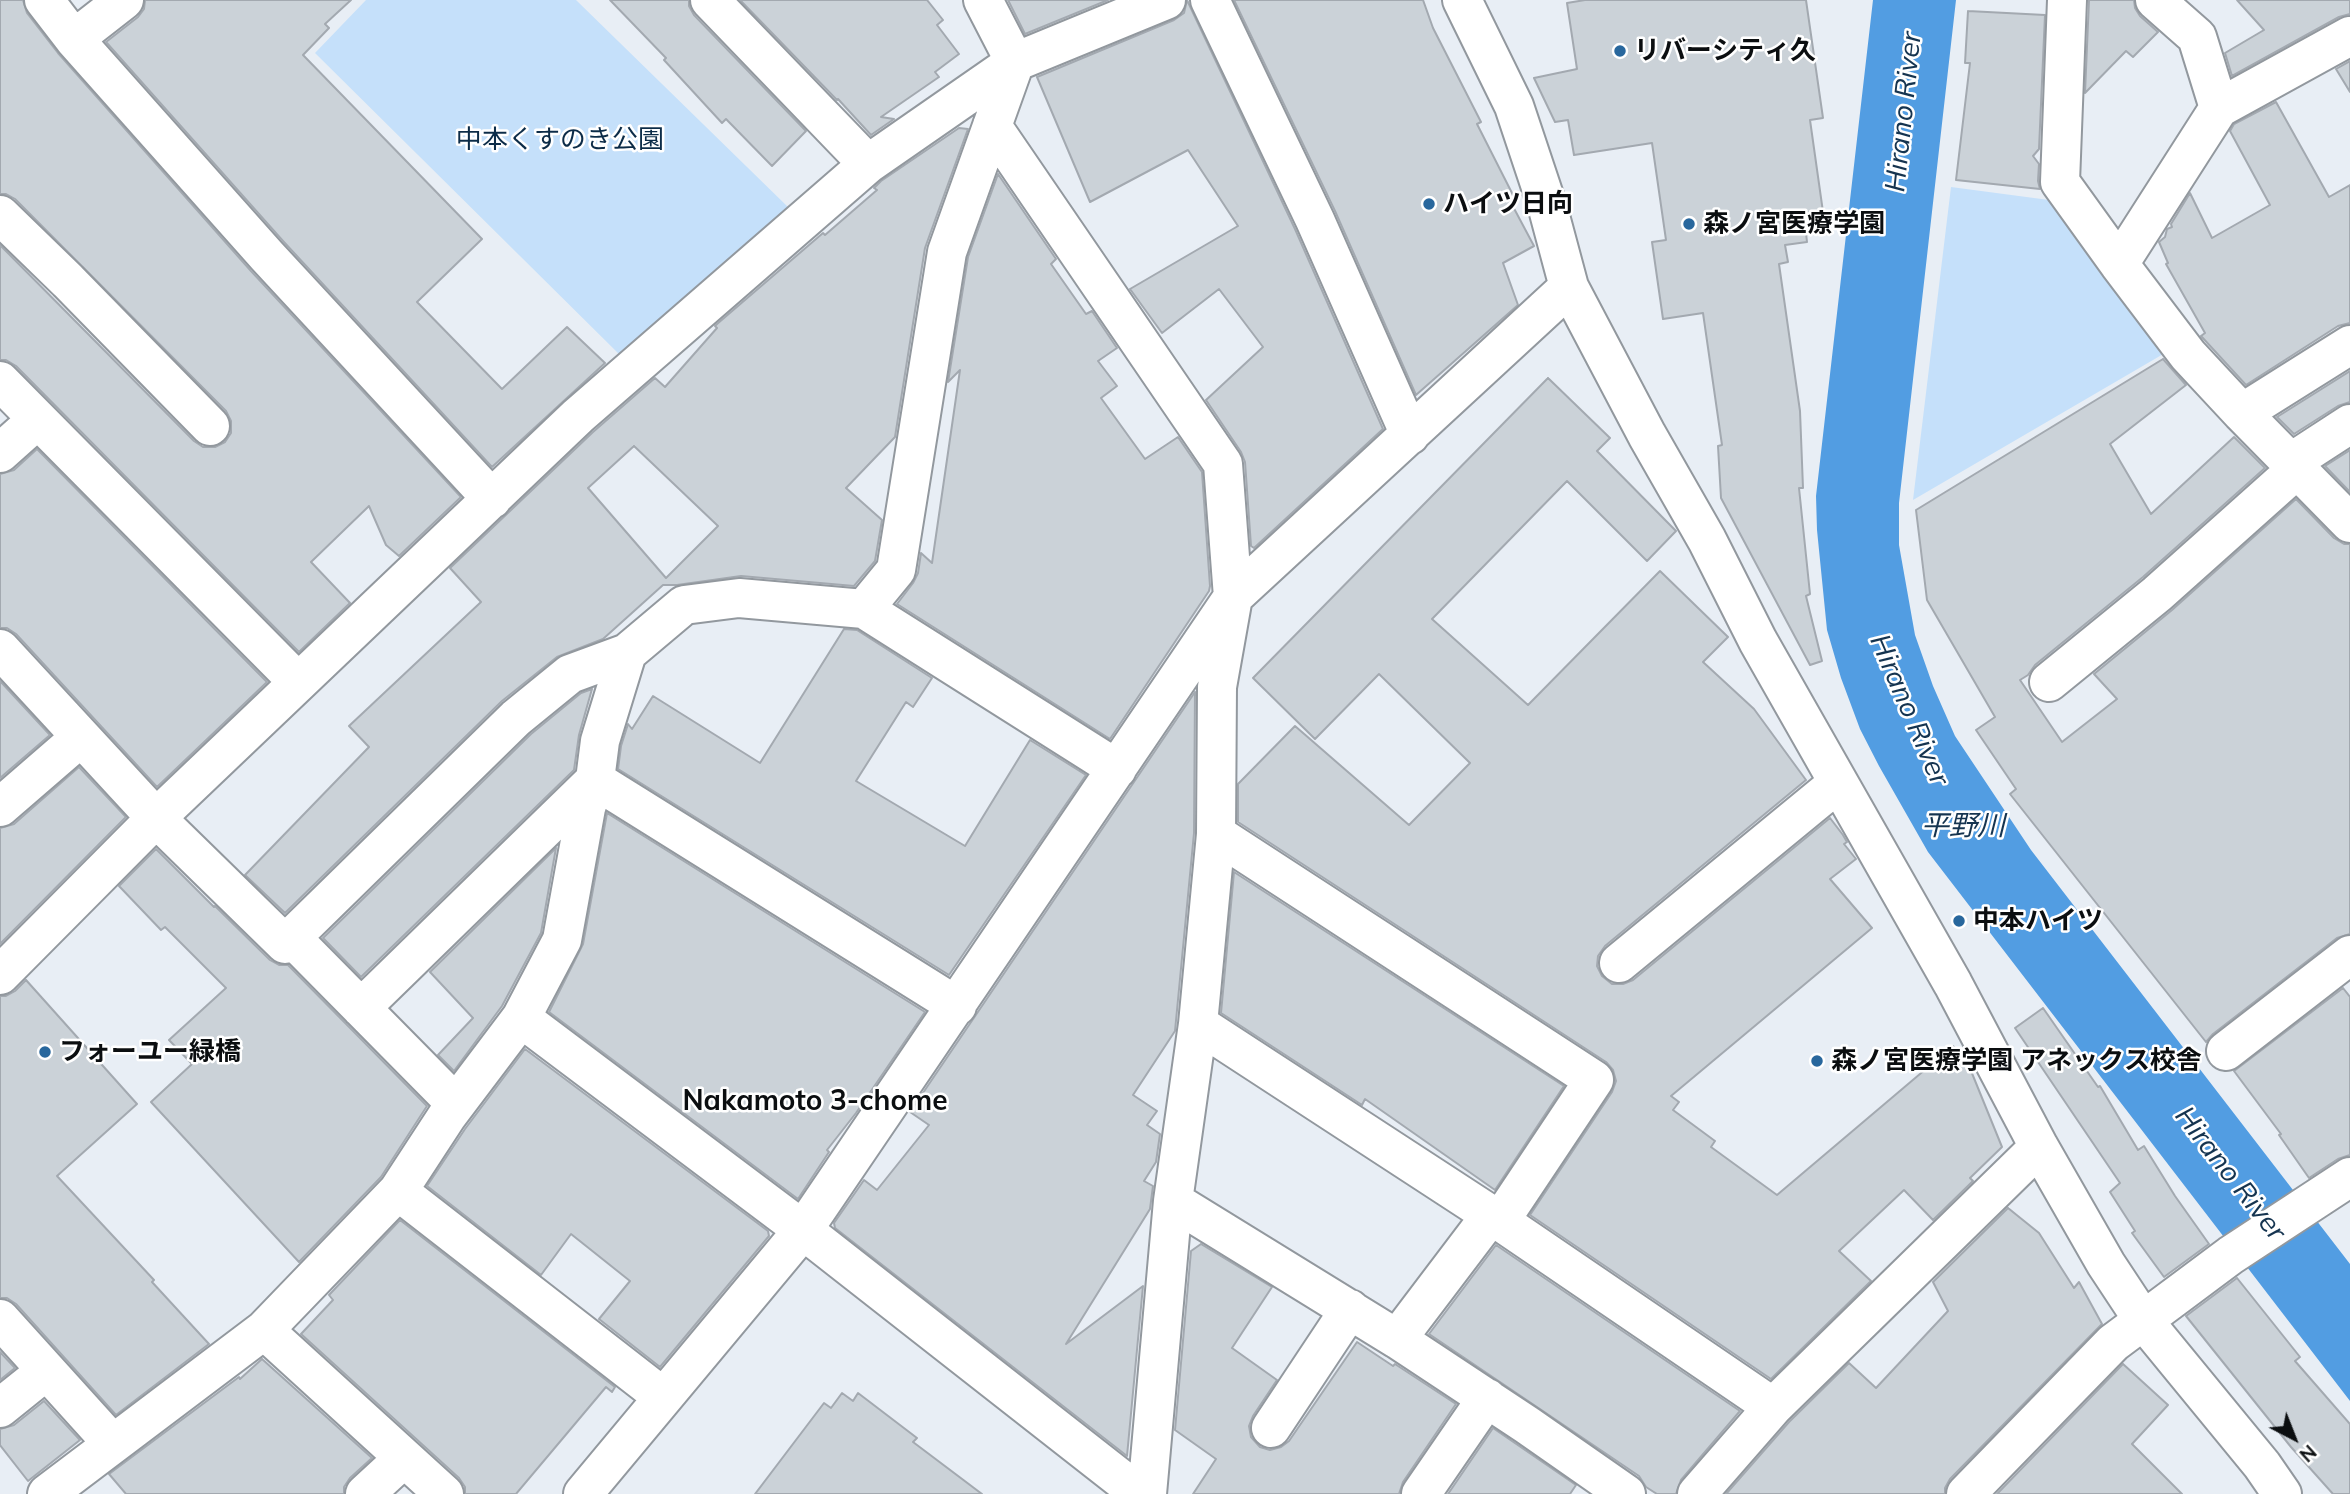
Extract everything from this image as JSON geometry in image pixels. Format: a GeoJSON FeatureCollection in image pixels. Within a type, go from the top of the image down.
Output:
{"type":"FeatureCollection","features":[{"type":"Feature","properties":{"kind":"street"},"geometry":{"type":"LineString","coordinates":[[44,0],[74,39],[267,256],[492,499]]}},
{"type":"Feature","properties":{"kind":"street"},"geometry":{"type":"LineString","coordinates":[[74,39],[124,0]]}},
{"type":"Feature","properties":{"kind":"street"},"geometry":{"type":"LineString","coordinates":[[710,0],[868,164]]}},
{"type":"Feature","properties":{"kind":"street"},"geometry":{"type":"LineString","coordinates":[[864,609],[895,570],[947,252],[1015,62],[983,0]]}},
{"type":"Feature","properties":{"kind":"street"},"geometry":{"type":"LineString","coordinates":[[0,975],[156,818],[578,416],[868,164],[1015,62],[1166,0]]}},
{"type":"Feature","properties":{"kind":"street"},"geometry":{"type":"LineString","coordinates":[[1210,0],[1315,220],[1410,435]]}},
{"type":"Feature","properties":{"kind":"street"},"geometry":{"type":"LineString","coordinates":[[1462,0],[1514,106],[1547,205],[1570,287],[1647,435],[1707,540],[1758,641],[1953,984],[2039,1147],[2106,1264],[2143,1320],[2283,1494]]}},
{"type":"Feature","properties":{"kind":"street"},"geometry":{"type":"LineString","coordinates":[[2067,0],[2060,182],[2188,355],[2350,523]]}},
{"type":"Feature","properties":{"kind":"street"},"geometry":{"type":"LineString","coordinates":[[2155,0],[2197,37],[2219,108]]}},
{"type":"Feature","properties":{"kind":"street"},"geometry":{"type":"LineString","coordinates":[[2119,264],[2219,108],[2350,36]]}},
{"type":"Feature","properties":{"kind":"street"},"geometry":{"type":"LineString","coordinates":[[992,126],[1223,464],[1233,597],[1217,687],[1216,834],[1198,1024],[1172,1201],[1147,1494]]}},
{"type":"Feature","properties":{"kind":"street"},"geometry":{"type":"LineString","coordinates":[[0,215],[210,426]]}},
{"type":"Feature","properties":{"kind":"street"},"geometry":{"type":"LineString","coordinates":[[583,1494],[803,1230],[1233,597],[1570,287]]}},
{"type":"Feature","properties":{"kind":"street"},"geometry":{"type":"LineString","coordinates":[[2242,413],[2350,345]]}},
{"type":"Feature","properties":{"kind":"street"},"geometry":{"type":"LineString","coordinates":[[0,381],[298,682]]}},
{"type":"Feature","properties":{"kind":"street"},"geometry":{"type":"LineString","coordinates":[[0,453],[37,420]]}},
{"type":"Feature","properties":{"kind":"street"},"geometry":{"type":"LineString","coordinates":[[2049,682],[2157,594],[2294,466],[2350,424]]}},
{"type":"Feature","properties":{"kind":"street"},"geometry":{"type":"LineString","coordinates":[[0,649],[156,818],[285,944],[516,718],[570,674],[627,653],[684,605],[739,598],[864,609],[1117,769]]}},
{"type":"Feature","properties":{"kind":"street"},"geometry":{"type":"LineString","coordinates":[[47,1494],[264,1330],[398,1191],[456,1104],[521,1018],[562,940],[586,808],[595,780],[600,741],[627,653]]}},
{"type":"Feature","properties":{"kind":"street"},"geometry":{"type":"LineString","coordinates":[[0,807],[80,737]]}},
{"type":"Feature","properties":{"kind":"street"},"geometry":{"type":"LineString","coordinates":[[595,780],[957,1006]]}},
{"type":"Feature","properties":{"kind":"street"},"geometry":{"type":"LineString","coordinates":[[362,1008],[595,780]]}},
{"type":"Feature","properties":{"kind":"street"},"geometry":{"type":"LineString","coordinates":[[1619,963],[1838,783]]}},
{"type":"Feature","properties":{"kind":"street"},"geometry":{"type":"LineString","coordinates":[[1216,834],[1594,1080],[1495,1218],[1397,1339]]}},
{"type":"Feature","properties":{"kind":"street"},"geometry":{"type":"LineString","coordinates":[[292,938],[456,1104]]}},
{"type":"Feature","properties":{"kind":"street"},"geometry":{"type":"LineString","coordinates":[[2226,1051],[2350,955]]}},
{"type":"Feature","properties":{"kind":"street"},"geometry":{"type":"LineString","coordinates":[[521,1018],[803,1230],[1140,1494]]}},
{"type":"Feature","properties":{"kind":"street"},"geometry":{"type":"LineString","coordinates":[[1198,1024],[1495,1218],[1773,1407]]}},
{"type":"Feature","properties":{"kind":"street"},"geometry":{"type":"LineString","coordinates":[[1697,1494],[1773,1407],[2039,1147]]}},
{"type":"Feature","properties":{"kind":"street"},"geometry":{"type":"LineString","coordinates":[[398,1191],[663,1397]]}},
{"type":"Feature","properties":{"kind":"street"},"geometry":{"type":"LineString","coordinates":[[1966,1494],[2113,1343],[2231,1255],[2337,1196]]}},
{"type":"Feature","properties":{"kind":"street"},"geometry":{"type":"LineString","coordinates":[[1172,1201],[1350,1309],[1487,1398],[1602,1487]]}},
{"type":"Feature","properties":{"kind":"street"},"geometry":{"type":"LineString","coordinates":[[1271,1428],[1350,1309]]}},
{"type":"Feature","properties":{"kind":"street"},"geometry":{"type":"LineString","coordinates":[[0,1319],[113,1444]]}},
{"type":"Feature","properties":{"kind":"street"},"geometry":{"type":"LineString","coordinates":[[264,1330],[444,1494]]}},
{"type":"Feature","properties":{"kind":"street"},"geometry":{"type":"LineString","coordinates":[[0,1408],[46,1371]]}},
{"type":"Feature","properties":{"kind":"street"},"geometry":{"type":"LineString","coordinates":[[1421,1494],[1487,1398]]}},
{"type":"Feature","properties":{"kind":"street"},"geometry":{"type":"LineString","coordinates":[[365,1494],[404,1458]]}},
{"type":"Feature","properties":{"kind":"green space","name":"中本くすのき公園"},"geometry":{"type":"Polygon","coordinates":[[[366,0],[576,0],[789,208],[621,356],[315,53],[366,0]]]}},
{"type":"Feature","properties":{"kind":"green space"},"geometry":{"type":"Polygon","coordinates":[[[1951,187],[2049,200],[2165,353],[1913,500],[1951,187]]]}},
{"type":"Feature","properties":{"kind":"water","name":"平野川"},"geometry":{"type":"Polygon","coordinates":[[[1873,0],[1956,0],[1899,503],[1899,545],[1915,635],[1955,736],[2031,850],[2350,1264],[2350,1401],[1928,852],[1860,729],[1841,678],[1827,630],[1816,496],[1873,0]]]}},
{"type":"Feature","properties":{"kind":"building"},"geometry":{"type":"Polygon","coordinates":[[[0,0],[23,0],[27,13],[58,53],[251,271],[461,497],[399,556],[386,545],[369,506],[311,562],[350,603],[299,652],[16,366],[6,360],[0,360],[0,245],[194,441],[203,447],[215,447],[225,442],[231,433],[231,421],[226,411],[15,199],[0,194],[0,0]]]}},
{"type":"Feature","properties":{"kind":"building"},"geometry":{"type":"Polygon","coordinates":[[[145,0],[351,0],[325,24],[329,28],[303,55],[482,239],[417,302],[502,389],[567,327],[605,363],[492,467],[283,241],[106,42],[138,17],[144,9],[145,0]]]}},
{"type":"Feature","properties":{"kind":"building"},"geometry":{"type":"Polygon","coordinates":[[[610,0],[689,0],[694,15],[806,131],[772,166],[726,119],[722,123],[664,60],[666,58],[610,0]]]}},
{"type":"Feature","properties":{"kind":"building"},"geometry":{"type":"Polygon","coordinates":[[[740,0],[927,0],[943,20],[937,25],[959,54],[935,72],[939,77],[881,117],[894,119],[871,135],[740,0]]]}},
{"type":"Feature","properties":{"kind":"building"},"geometry":{"type":"Polygon","coordinates":[[[1008,0],[1108,0],[1025,34],[1008,0]]]}},
{"type":"Feature","properties":{"kind":"building"},"geometry":{"type":"Polygon","coordinates":[[[1187,0],[1295,229],[1383,429],[1254,548],[1251,546],[1245,462],[1206,400],[1263,347],[1219,289],[1162,333],[1130,289],[1238,226],[1188,150],[1090,202],[1037,77],[1174,20],[1184,13],[1187,0]]]}},
{"type":"Feature","properties":{"kind":"building"},"geometry":{"type":"Polygon","coordinates":[[[1234,0],[1423,0],[1433,28],[1481,122],[1477,124],[1514,197],[1509,199],[1534,246],[1503,263],[1518,305],[1416,395],[1335,211],[1234,0]]]}},
{"type":"Feature","properties":{"kind":"building"},"geometry":{"type":"Polygon","coordinates":[[[1585,0],[1806,0],[1823,118],[1810,120],[1823,212],[1804,215],[1807,242],[1785,245],[1788,262],[1779,264],[1800,411],[1803,488],[1799,488],[1810,594],[1806,596],[1822,661],[1810,665],[1721,498],[1718,446],[1722,445],[1703,313],[1663,319],[1652,242],[1666,240],[1652,143],[1574,155],[1568,120],[1555,122],[1534,78],[1577,69],[1567,3],[1585,0]]]}},
{"type":"Feature","properties":{"kind":"building"},"geometry":{"type":"Polygon","coordinates":[[[2089,0],[2134,0],[2140,16],[2158,32],[2133,57],[2126,51],[2085,93],[2089,0]]]}},
{"type":"Feature","properties":{"kind":"building"},"geometry":{"type":"Polygon","coordinates":[[[2237,0],[2350,0],[2350,14],[2339,17],[2232,76],[2225,53],[2264,30],[2237,0]]]}},
{"type":"Feature","properties":{"kind":"building"},"geometry":{"type":"Polygon","coordinates":[[[1968,11],[2045,15],[2039,149],[2033,156],[2039,164],[2040,189],[1956,180],[1970,63],[1965,63],[1968,11]]]}},
{"type":"Feature","properties":{"kind":"building"},"geometry":{"type":"Polygon","coordinates":[[[2350,61],[2350,92],[2336,69],[2350,61]]]}},
{"type":"Feature","properties":{"kind":"building"},"geometry":{"type":"Polygon","coordinates":[[[2276,102],[2329,197],[2350,185],[2350,323],[2338,326],[2246,385],[2201,336],[2205,333],[2166,264],[2168,263],[2159,242],[2165,237],[2167,229],[2172,227],[2171,224],[2190,193],[2212,238],[2270,205],[2230,131],[2234,124],[2276,102]]]}},
{"type":"Feature","properties":{"kind":"building"},"geometry":{"type":"Polygon","coordinates":[[[959,128],[968,129],[925,248],[895,437],[846,488],[882,520],[875,561],[854,586],[741,576],[663,585],[603,639],[557,657],[502,701],[285,913],[245,875],[369,747],[349,726],[481,602],[450,568],[593,432],[655,378],[665,387],[717,328],[717,324],[877,190],[874,188],[959,128]],[[634,446],[588,488],[666,578],[718,526],[634,446]]]}},
{"type":"Feature","properties":{"kind":"building"},"geometry":{"type":"Polygon","coordinates":[[[998,174],[1056,259],[1051,264],[1086,314],[1092,311],[1117,348],[1098,361],[1117,386],[1101,398],[1145,459],[1178,437],[1202,472],[1209,591],[1110,739],[897,604],[918,573],[921,553],[932,563],[960,370],[948,382],[968,257],[998,174]]]}},
{"type":"Feature","properties":{"kind":"building"},"geometry":{"type":"Polygon","coordinates":[[[2163,359],[2186,385],[2110,444],[2151,514],[2234,437],[2265,468],[2143,577],[2020,680],[2062,742],[2117,699],[2094,674],[2172,610],[2296,499],[2334,538],[2344,544],[2350,544],[2350,934],[2337,938],[2206,1042],[2010,794],[2016,789],[1976,730],[1995,717],[1927,600],[1916,510],[2163,359]]]}},
{"type":"Feature","properties":{"kind":"building"},"geometry":{"type":"Polygon","coordinates":[[[2350,371],[2350,402],[2338,406],[2294,434],[2277,417],[2350,371]]]}},
{"type":"Feature","properties":{"kind":"building"},"geometry":{"type":"Polygon","coordinates":[[[1548,378],[1610,438],[1597,451],[1676,531],[1647,561],[1567,481],[1432,619],[1528,705],[1660,571],[1728,637],[1703,662],[1754,709],[1806,780],[1605,946],[1598,956],[1597,966],[1602,976],[1612,984],[1633,980],[1830,818],[1847,842],[1844,844],[1856,859],[1830,879],[1872,928],[1671,1096],[1679,1102],[1673,1110],[1715,1141],[1711,1147],[1777,1195],[1953,1046],[1967,1061],[2002,1147],[1970,1178],[1973,1181],[1933,1220],[1904,1190],[1839,1251],[1871,1281],[1771,1379],[1530,1215],[1612,1092],[1616,1081],[1613,1070],[1606,1062],[1238,822],[1238,784],[1295,726],[1409,825],[1470,763],[1379,674],[1315,739],[1253,678],[1548,378]]]}},
{"type":"Feature","properties":{"kind":"building"},"geometry":{"type":"Polygon","coordinates":[[[37,449],[267,682],[157,787],[16,634],[7,628],[0,628],[0,474],[14,470],[37,449]]]}},
{"type":"Feature","properties":{"kind":"building"},"geometry":{"type":"Polygon","coordinates":[[[2350,450],[2350,492],[2325,466],[2350,450]]]}},
{"type":"Feature","properties":{"kind":"building"},"geometry":{"type":"Polygon","coordinates":[[[844,629],[857,630],[932,678],[913,707],[906,702],[856,781],[965,846],[1030,740],[1086,775],[949,975],[618,769],[628,724],[632,729],[653,696],[760,763],[844,629]]]}},
{"type":"Feature","properties":{"kind":"building"},"geometry":{"type":"Polygon","coordinates":[[[0,681],[50,735],[0,778],[0,681]]]}},
{"type":"Feature","properties":{"kind":"building"},"geometry":{"type":"Polygon","coordinates":[[[592,689],[579,735],[574,770],[361,977],[323,938],[531,734],[581,693],[592,689]]]}},
{"type":"Feature","properties":{"kind":"building"},"geometry":{"type":"Polygon","coordinates":[[[1195,692],[1194,833],[1175,1031],[1133,1095],[1157,1111],[1147,1125],[1160,1134],[1156,1162],[1144,1181],[1153,1186],[1150,1209],[1066,1344],[1143,1286],[1127,1456],[835,1228],[834,1223],[864,1180],[877,1190],[929,1125],[910,1112],[1195,692]]]}},
{"type":"Feature","properties":{"kind":"building"},"geometry":{"type":"Polygon","coordinates":[[[79,767],[126,817],[0,944],[0,828],[14,824],[79,767]]]}},
{"type":"Feature","properties":{"kind":"building"},"geometry":{"type":"Polygon","coordinates":[[[607,813],[925,1012],[856,1113],[827,1150],[829,1152],[798,1199],[549,1012],[583,944],[607,813]]]}},
{"type":"Feature","properties":{"kind":"building"},"geometry":{"type":"Polygon","coordinates":[[[556,848],[541,933],[502,1006],[454,1071],[438,1055],[473,1018],[430,972],[556,848]]]}},
{"type":"Feature","properties":{"kind":"building"},"geometry":{"type":"Polygon","coordinates":[[[156,849],[270,960],[279,965],[288,965],[427,1106],[381,1177],[299,1262],[151,1102],[192,1064],[169,1040],[226,988],[165,927],[161,930],[119,886],[156,849]]]}},
{"type":"Feature","properties":{"kind":"building"},"geometry":{"type":"Polygon","coordinates":[[[1234,872],[1564,1086],[1495,1190],[1365,1099],[1362,1105],[1221,1013],[1234,872]]]}},
{"type":"Feature","properties":{"kind":"building"},"geometry":{"type":"Polygon","coordinates":[[[26,980],[137,1104],[57,1176],[154,1280],[152,1282],[209,1344],[116,1415],[16,1304],[7,1298],[0,1298],[0,996],[15,991],[26,980]]]}},
{"type":"Feature","properties":{"kind":"building"},"geometry":{"type":"Polygon","coordinates":[[[2343,988],[2350,997],[2350,1155],[2338,1159],[2309,1178],[2279,1135],[2281,1134],[2234,1071],[2343,988]]]}},
{"type":"Feature","properties":{"kind":"building"},"geometry":{"type":"Polygon","coordinates":[[[2043,1008],[2098,1087],[2100,1086],[2138,1150],[2144,1146],[2209,1244],[2164,1277],[2132,1233],[2135,1231],[2110,1192],[2120,1183],[2015,1028],[2043,1008]]]}},
{"type":"Feature","properties":{"kind":"building"},"geometry":{"type":"Polygon","coordinates":[[[525,1049],[768,1231],[769,1236],[660,1367],[599,1319],[630,1281],[571,1234],[541,1275],[427,1186],[465,1129],[525,1049]]]}},
{"type":"Feature","properties":{"kind":"building"},"geometry":{"type":"Polygon","coordinates":[[[2008,1208],[2039,1233],[2074,1288],[2079,1282],[2102,1324],[1950,1479],[1945,1494],[1726,1494],[1789,1422],[1849,1363],[1876,1388],[1948,1311],[1933,1282],[2008,1208]]]}},
{"type":"Feature","properties":{"kind":"building"},"geometry":{"type":"Polygon","coordinates":[[[400,1220],[615,1387],[612,1392],[606,1387],[516,1494],[465,1494],[465,1487],[459,1478],[301,1334],[333,1300],[329,1295],[400,1220]]]}},
{"type":"Feature","properties":{"kind":"building"},"geometry":{"type":"Polygon","coordinates":[[[1201,1244],[1272,1287],[1232,1348],[1277,1380],[1249,1426],[1251,1437],[1260,1447],[1270,1450],[1289,1441],[1357,1342],[1456,1404],[1403,1482],[1399,1494],[1193,1494],[1216,1459],[1175,1430],[1191,1251],[1201,1244]]]}},
{"type":"Feature","properties":{"kind":"building"},"geometry":{"type":"Polygon","coordinates":[[[1496,1245],[1740,1411],[1681,1480],[1676,1494],[1657,1494],[1646,1487],[1639,1476],[1429,1334],[1496,1245]]]}},
{"type":"Feature","properties":{"kind":"building"},"geometry":{"type":"Polygon","coordinates":[[[2237,1278],[2300,1357],[2295,1361],[2350,1424],[2350,1494],[2333,1494],[2291,1447],[2186,1316],[2237,1278]]]}},
{"type":"Feature","properties":{"kind":"building"},"geometry":{"type":"Polygon","coordinates":[[[0,1352],[15,1368],[0,1380],[0,1352]]]}},
{"type":"Feature","properties":{"kind":"building"},"geometry":{"type":"Polygon","coordinates":[[[262,1359],[372,1458],[350,1478],[344,1487],[344,1494],[126,1494],[109,1474],[239,1377],[240,1379],[262,1359]]]}},
{"type":"Feature","properties":{"kind":"building"},"geometry":{"type":"Polygon","coordinates":[[[2123,1364],[2168,1405],[2132,1444],[2182,1494],[1997,1494],[2123,1364]]]}},
{"type":"Feature","properties":{"kind":"building"},"geometry":{"type":"Polygon","coordinates":[[[842,1393],[853,1401],[858,1393],[917,1438],[913,1442],[982,1494],[755,1494],[824,1403],[831,1408],[842,1393]]]}},
{"type":"Feature","properties":{"kind":"building"},"geometry":{"type":"Polygon","coordinates":[[[44,1401],[80,1440],[28,1481],[0,1445],[0,1429],[14,1425],[44,1401]]]}},
{"type":"Feature","properties":{"kind":"building"},"geometry":{"type":"Polygon","coordinates":[[[1493,1428],[1576,1485],[1570,1494],[1448,1494],[1493,1428]]]}},
{"type":"Feature","properties":{"kind":"place","name":"リバーシティ久"},"geometry":{"type":"Point","coordinates":[1620,51]}},
{"type":"Feature","properties":{"kind":"place","name":"ハイツ日向"},"geometry":{"type":"Point","coordinates":[1429,204]}},
{"type":"Feature","properties":{"kind":"place","name":"森ノ宮医療学園"},"geometry":{"type":"Point","coordinates":[1689,224]}},
{"type":"Feature","properties":{"kind":"place","name":"中本ハイツ"},"geometry":{"type":"Point","coordinates":[1959,921]}},
{"type":"Feature","properties":{"kind":"place","name":"フォーユー緑橋"},"geometry":{"type":"Point","coordinates":[45,1052]}},
{"type":"Feature","properties":{"kind":"place","name":"森ノ宮医療学園 アネックス校舎"},"geometry":{"type":"Point","coordinates":[1817,1061]}},
{"type":"Feature","properties":{"kind":"district","name":"Nakamoto 3-chome"},"geometry":{"type":"Point","coordinates":[815,1102]}},
{"type":"Feature","properties":{"kind":"water label","name":"Hirano River"},"geometry":{"type":"Point","coordinates":[1904,112]}},
{"type":"Feature","properties":{"kind":"water label","name":"Hirano River"},"geometry":{"type":"Point","coordinates":[1909,710]}},
{"type":"Feature","properties":{"kind":"water label","name":"Hirano River"},"geometry":{"type":"Point","coordinates":[2230,1174]}}]}
